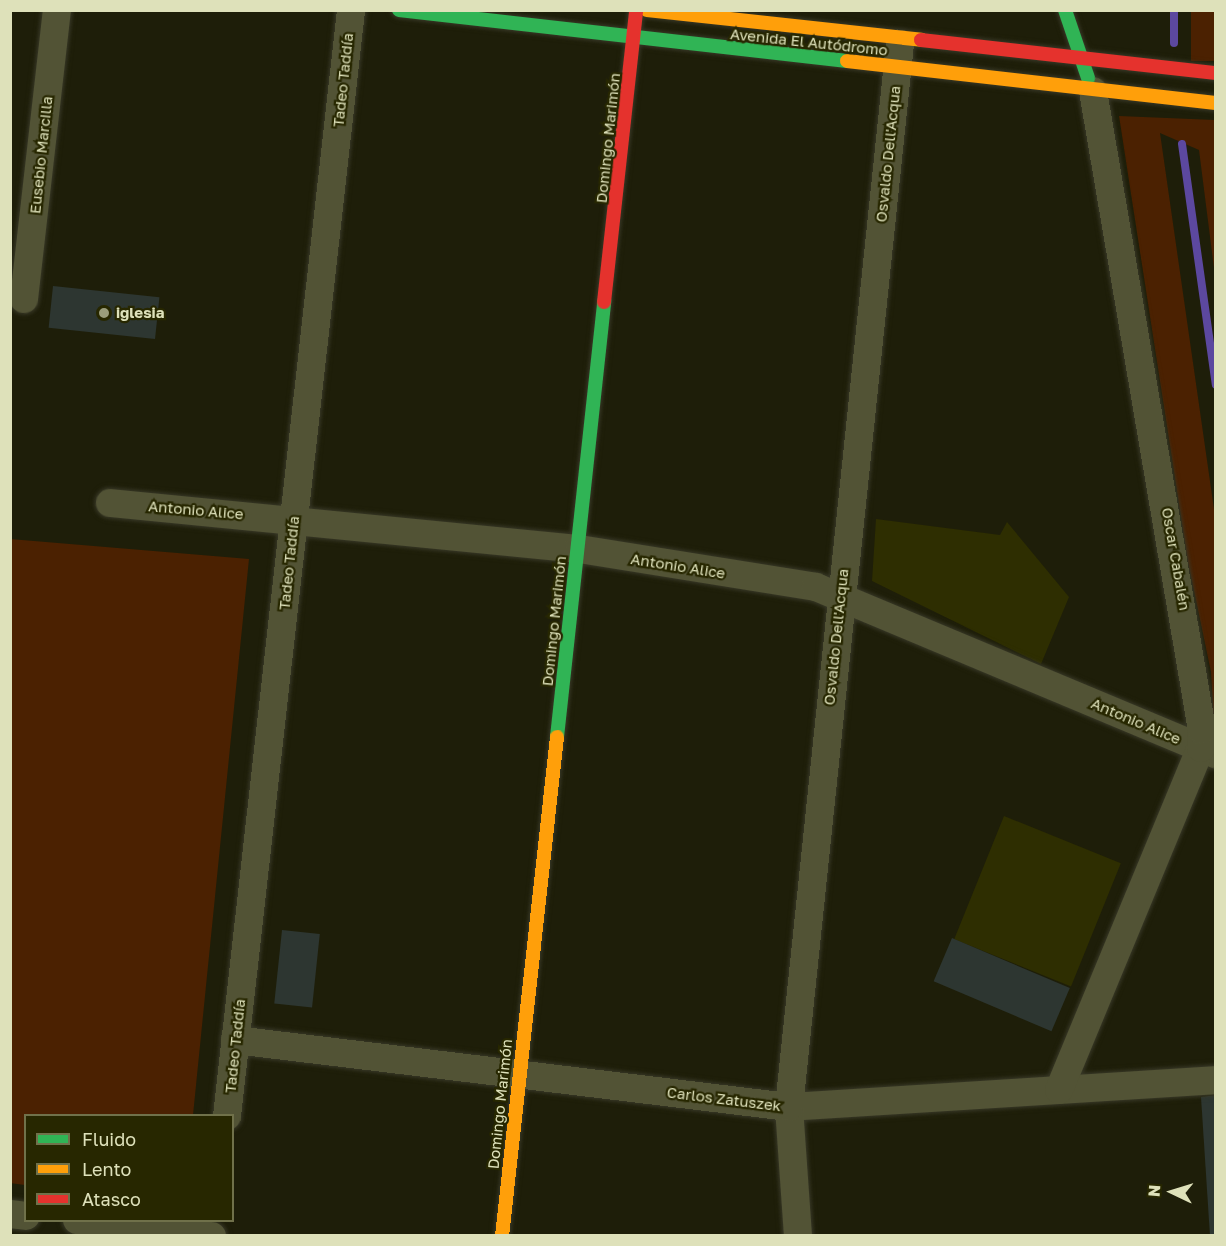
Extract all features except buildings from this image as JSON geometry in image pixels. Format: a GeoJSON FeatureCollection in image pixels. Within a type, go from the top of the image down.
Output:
{"type":"FeatureCollection","features":[{"type":"Feature","properties":{"kind":"street","name":"Eusebio Marcilla"},"geometry":{"type":"LineString","coordinates":[[24,299],[57,10]]}},
{"type":"Feature","properties":{"kind":"street","name":"Tadeo Taddía"},"geometry":{"type":"LineString","coordinates":[[227,1114],[351,10]]}},
{"type":"Feature","properties":{"kind":"street","name":"Avenida El Autódromo"},"geometry":{"type":"LineString","coordinates":[[399,10],[635,40],[1215,103]]}},
{"type":"Feature","properties":{"kind":"street","name":"Domingo Marimón"},"geometry":{"type":"LineString","coordinates":[[502,1236],[635,40],[636,10]]}},
{"type":"Feature","properties":{"kind":"street","name":"Avenida El Autódromo"},"geometry":{"type":"LineString","coordinates":[[647,10],[1215,73]]}},
{"type":"Feature","properties":{"kind":"street","name":"Oscar Cabalén"},"geometry":{"type":"LineString","coordinates":[[1059,1090],[1208,751],[1093,91],[1065,10]]}},
{"type":"Feature","properties":{"kind":"street","name":"Osvaldo Dell'Acqua"},"geometry":{"type":"LineString","coordinates":[[798,1236],[789,1107],[840,595],[900,39]]}},
{"type":"Feature","properties":{"kind":"street","name":"Antonio Alice"},"geometry":{"type":"LineString","coordinates":[[110,503],[294,518],[579,549],[840,595],[1208,751]]}},
{"type":"Feature","properties":{"kind":"street","name":"Carlos Zatuszek"},"geometry":{"type":"LineString","coordinates":[[235,1040],[789,1107],[1215,1080]]}},
{"type":"Feature","properties":{"kind":"street"},"geometry":{"type":"LineString","coordinates":[[86,1222],[213,1236]]}},
{"type":"Feature","properties":{"kind":"shaded area"},"geometry":{"type":"Polygon","coordinates":[[[1191,11],[1215,11],[1215,61],[1191,61],[1191,11]]]}},
{"type":"Feature","properties":{"kind":"shaded area"},"geometry":{"type":"Polygon","coordinates":[[[1119,116],[1215,120],[1215,276],[1199,150],[1160,133],[1215,516],[1214,725],[1211,672],[1188,562],[1119,116]]]}},
{"type":"Feature","properties":{"kind":"shaded area"},"geometry":{"type":"Polygon","coordinates":[[[876,519],[1000,535],[1007,522],[1069,597],[1041,664],[872,581],[876,519]]]}},
{"type":"Feature","properties":{"kind":"shaded area"},"geometry":{"type":"Polygon","coordinates":[[[10,539],[249,559],[193,1114],[24,1114],[24,1185],[10,1183],[10,539]]]}},
{"type":"Feature","properties":{"kind":"shaded area"},"geometry":{"type":"Polygon","coordinates":[[[1004,816],[1121,863],[1071,987],[954,939],[1004,816]]]}},
{"type":"Feature","properties":{"kind":"waterway"},"geometry":{"type":"LineString","coordinates":[[1174,10],[1174,43]]}},
{"type":"Feature","properties":{"kind":"waterway"},"geometry":{"type":"LineString","coordinates":[[1182,144],[1216,385]]}},
{"type":"Feature","properties":{"kind":"traffic: fast"},"geometry":{"type":"LineString","coordinates":[[399,10],[847,61]]}},
{"type":"Feature","properties":{"kind":"traffic: fast"},"geometry":{"type":"LineString","coordinates":[[1065,10],[1088,78]]}},
{"type":"Feature","properties":{"kind":"traffic: fast"},"geometry":{"type":"LineString","coordinates":[[557,737],[604,302]]}},
{"type":"Feature","properties":{"kind":"traffic: slow"},"geometry":{"type":"LineString","coordinates":[[647,10],[921,40]]}},
{"type":"Feature","properties":{"kind":"traffic: slow"},"geometry":{"type":"LineString","coordinates":[[847,61],[1216,103]]}},
{"type":"Feature","properties":{"kind":"traffic: slow"},"geometry":{"type":"LineString","coordinates":[[502,1236],[557,737]]}},
{"type":"Feature","properties":{"kind":"traffic: jam"},"geometry":{"type":"LineString","coordinates":[[604,302],[636,10]]}},
{"type":"Feature","properties":{"kind":"traffic: jam"},"geometry":{"type":"LineString","coordinates":[[921,40],[1216,73]]}},
{"type":"Feature","properties":{"kind":"place","name":"iglesia"},"geometry":{"type":"Point","coordinates":[104,313]}}]}
